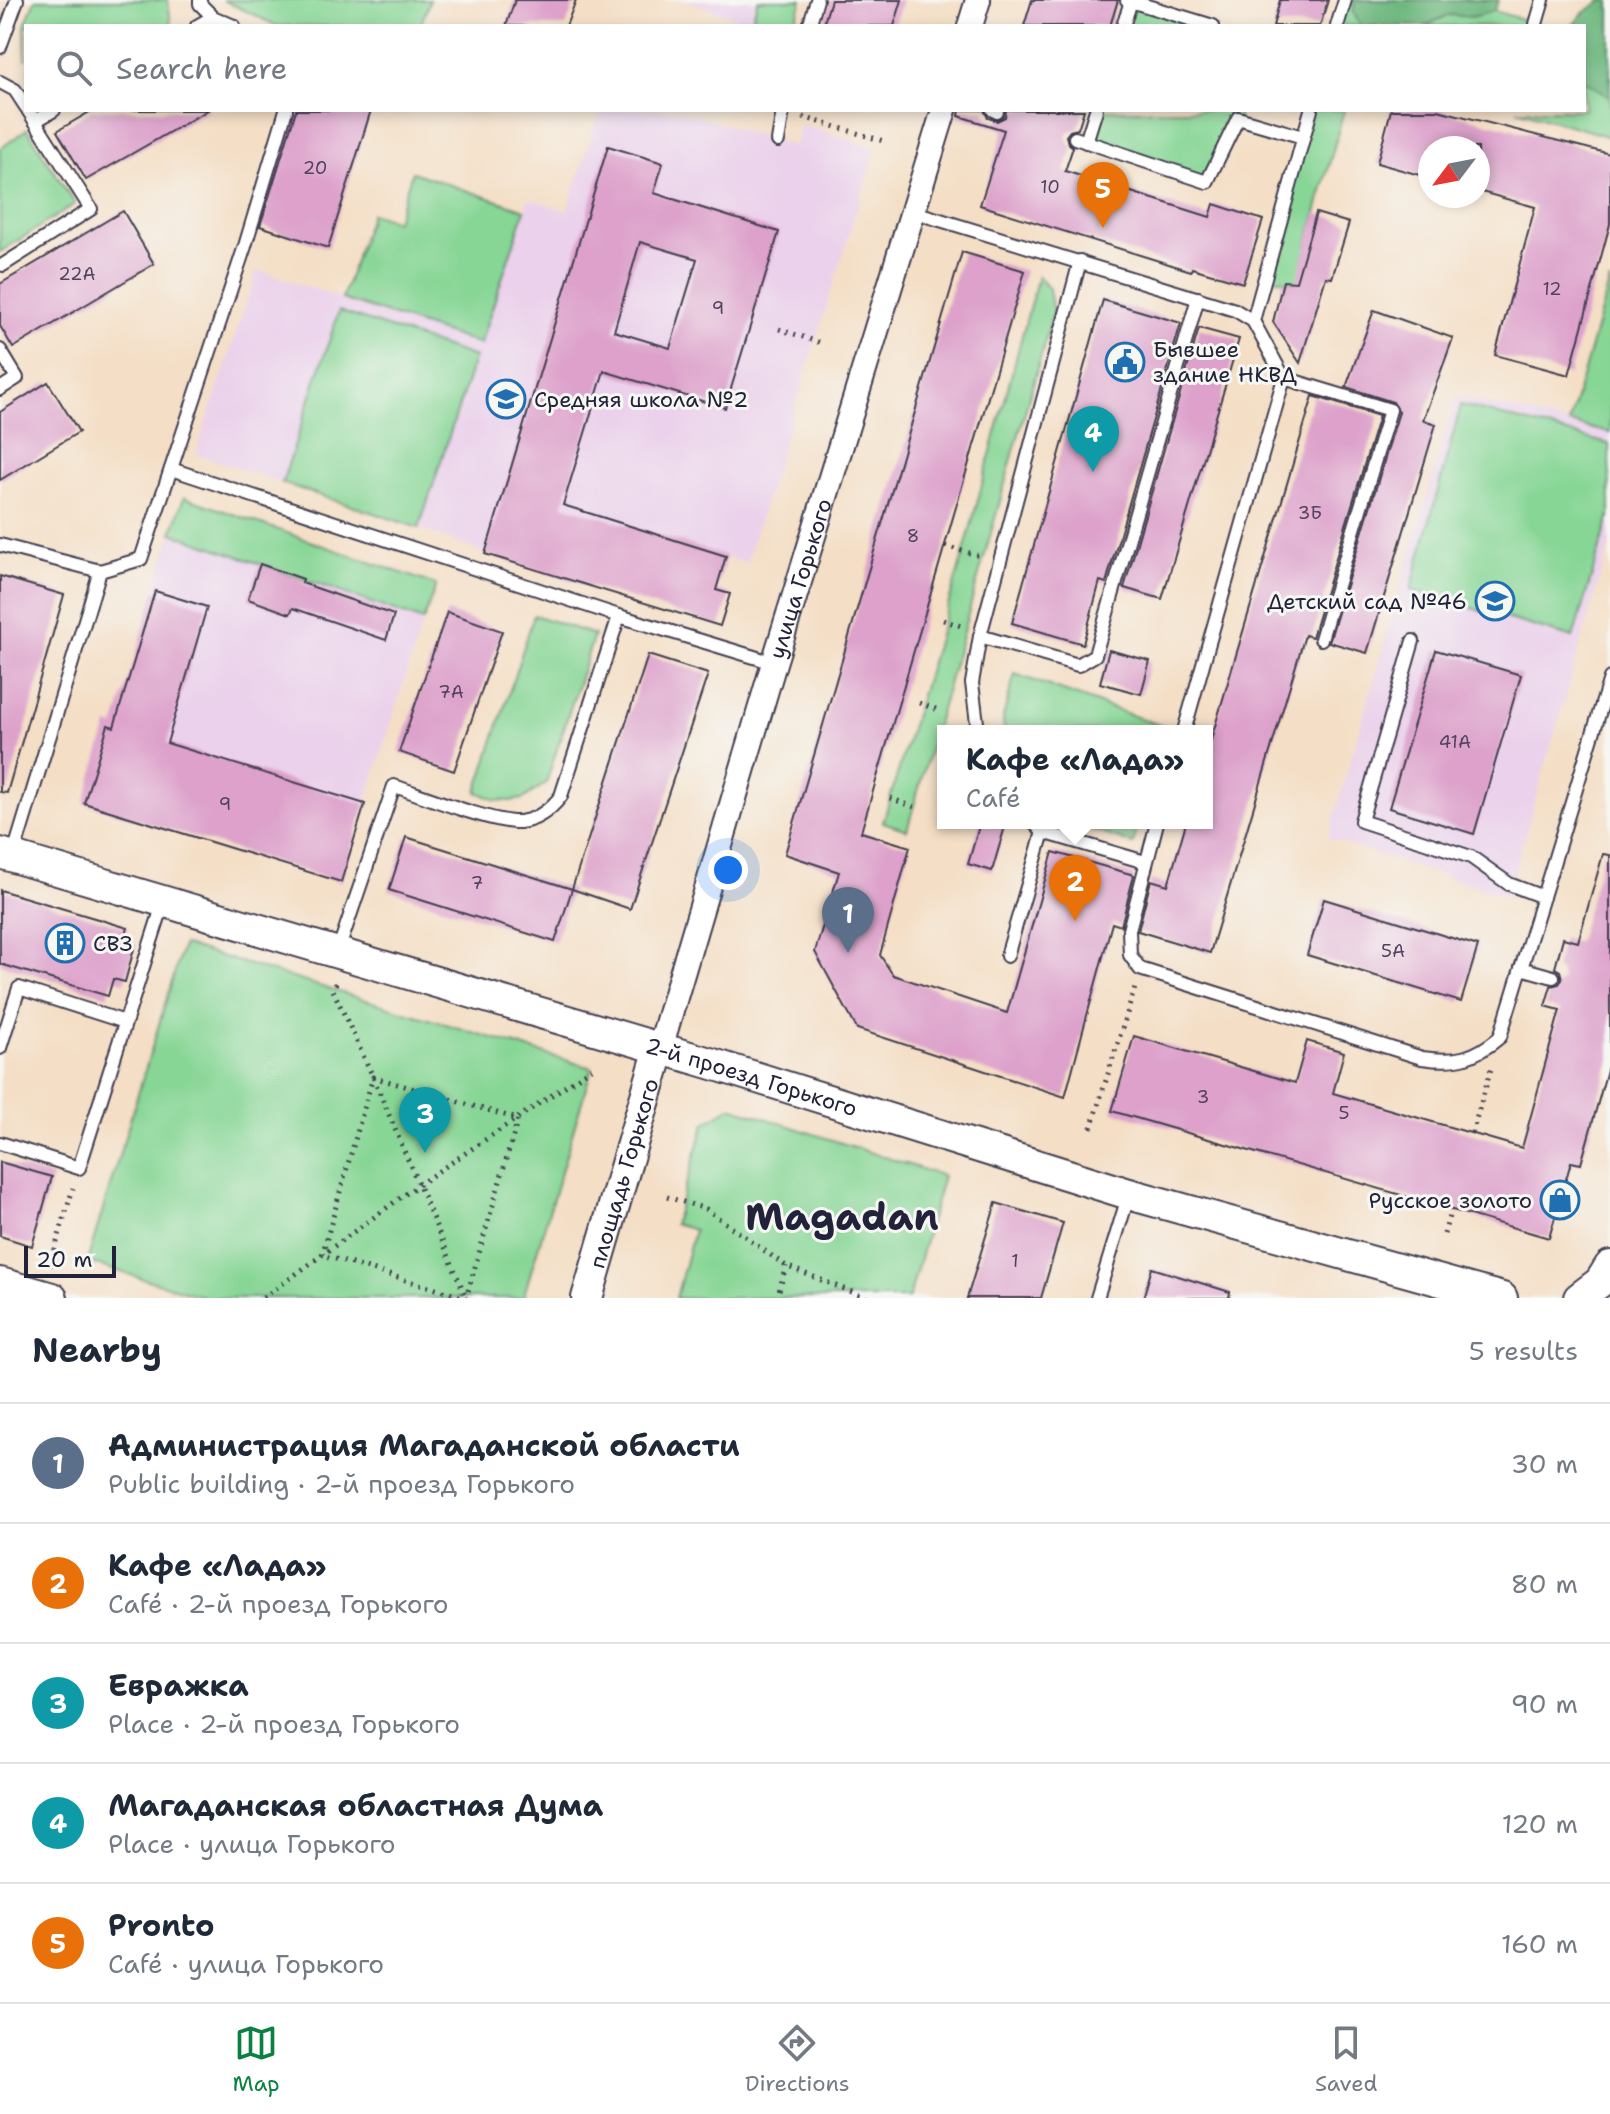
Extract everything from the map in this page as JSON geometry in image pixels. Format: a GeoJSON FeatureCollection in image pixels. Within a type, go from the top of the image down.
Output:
{"type":"FeatureCollection","features":[{"type":"Feature","properties":{"kind":"street"},"geometry":{"type":"LineString","coordinates":[[971,24],[978,0]]}},
{"type":"Feature","properties":{"kind":"street","name":"улица Горького"},"geometry":{"type":"LineString","coordinates":[[660,1048],[774,663],[943,112]]}},
{"type":"Feature","properties":{"kind":"street","name":"2-й проезд Горького"},"geometry":{"type":"LineString","coordinates":[[7,854],[164,901],[338,965],[660,1048],[1129,1194],[1502,1298]]}},
{"type":"Feature","properties":{"kind":"street","name":"площадь Горького"},"geometry":{"type":"LineString","coordinates":[[587,1298],[660,1048]]}},
{"type":"Feature","properties":{"kind":"street"},"geometry":{"type":"LineString","coordinates":[[1579,1298],[1600,1282],[1610,1266]]}},
{"type":"Feature","properties":{"kind":"street"},"geometry":{"type":"LineString","coordinates":[[0,1283],[52,1298]]}},
{"type":"Feature","properties":{"kind":"lane"},"geometry":{"type":"LineString","coordinates":[[0,47],[3,26],[17,0]]}},
{"type":"Feature","properties":{"kind":"lane"},"geometry":{"type":"LineString","coordinates":[[200,0],[200,4],[213,17],[229,24]]}},
{"type":"Feature","properties":{"kind":"lane"},"geometry":{"type":"LineString","coordinates":[[810,24],[817,0]]}},
{"type":"Feature","properties":{"kind":"lane"},"geometry":{"type":"LineString","coordinates":[[1338,24],[1345,0]]}},
{"type":"Feature","properties":{"kind":"lane"},"geometry":{"type":"LineString","coordinates":[[1536,24],[1543,0]]}},
{"type":"Feature","properties":{"kind":"lane"},"geometry":{"type":"LineString","coordinates":[[1123,24],[1129,1],[1206,24]]}},
{"type":"Feature","properties":{"kind":"lane"},"geometry":{"type":"LineString","coordinates":[[201,24],[213,17]]}},
{"type":"Feature","properties":{"kind":"lane"},"geometry":{"type":"LineString","coordinates":[[0,82],[15,90],[24,104]]}},
{"type":"Feature","properties":{"kind":"lane"},"geometry":{"type":"LineString","coordinates":[[0,545],[100,571],[141,559],[245,246],[285,112]]}},
{"type":"Feature","properties":{"kind":"lane"},"geometry":{"type":"LineString","coordinates":[[778,141],[780,112]]}},
{"type":"Feature","properties":{"kind":"lane"},"geometry":{"type":"LineString","coordinates":[[1095,112],[1080,140],[1207,182],[1239,114],[1303,137]]}},
{"type":"Feature","properties":{"kind":"lane"},"geometry":{"type":"LineString","coordinates":[[1253,321],[1310,112]]}},
{"type":"Feature","properties":{"kind":"lane"},"geometry":{"type":"LineString","coordinates":[[3,265],[91,209],[30,113]]}},
{"type":"Feature","properties":{"kind":"lane"},"geometry":{"type":"LineString","coordinates":[[914,212],[1235,310],[1253,321],[1284,378],[1186,725]]}},
{"type":"Feature","properties":{"kind":"lane"},"geometry":{"type":"LineString","coordinates":[[977,725],[972,683],[980,636],[1080,261]]}},
{"type":"Feature","properties":{"kind":"lane"},"geometry":{"type":"LineString","coordinates":[[980,636],[1078,665],[1095,655],[1198,298]]}},
{"type":"Feature","properties":{"kind":"lane"},"geometry":{"type":"LineString","coordinates":[[0,350],[17,378],[0,389]]}},
{"type":"Feature","properties":{"kind":"lane"},"geometry":{"type":"LineString","coordinates":[[1284,378],[1390,410],[1321,639]]}},
{"type":"Feature","properties":{"kind":"lane"},"geometry":{"type":"LineString","coordinates":[[171,469],[619,616],[774,663]]}},
{"type":"Feature","properties":{"kind":"lane"},"geometry":{"type":"LineString","coordinates":[[7,854],[100,571]]}},
{"type":"Feature","properties":{"kind":"lane"},"geometry":{"type":"LineString","coordinates":[[338,965],[394,786],[505,821],[530,820],[552,807],[561,796],[619,616]]}},
{"type":"Feature","properties":{"kind":"lane"},"geometry":{"type":"LineString","coordinates":[[1413,641],[1361,821],[1471,857],[1509,884],[1543,897]]}},
{"type":"Feature","properties":{"kind":"lane"},"geometry":{"type":"LineString","coordinates":[[1155,829],[1129,930],[1130,955],[1140,969],[1422,1058],[1443,1061],[1465,1058],[1482,1052],[1500,1037],[1610,678]]}},
{"type":"Feature","properties":{"kind":"lane"},"geometry":{"type":"LineString","coordinates":[[1007,956],[1039,829]]}},
{"type":"Feature","properties":{"kind":"lane"},"geometry":{"type":"LineString","coordinates":[[1042,829],[1145,862]]}},
{"type":"Feature","properties":{"kind":"lane"},"geometry":{"type":"LineString","coordinates":[[0,1143],[79,1168],[164,901]]}},
{"type":"Feature","properties":{"kind":"lane"},"geometry":{"type":"LineString","coordinates":[[1521,968],[1553,977]]}},
{"type":"Feature","properties":{"kind":"lane"},"geometry":{"type":"LineString","coordinates":[[0,1048],[19,988],[125,1022]]}},
{"type":"Feature","properties":{"kind":"lane"},"geometry":{"type":"LineString","coordinates":[[1097,1298],[1129,1194]]}},
{"type":"Feature","properties":{"kind":"path"},"geometry":{"type":"LineString","coordinates":[[787,112],[887,142]]}},
{"type":"Feature","properties":{"kind":"path"},"geometry":{"type":"LineString","coordinates":[[779,329],[824,344]]}},
{"type":"Feature","properties":{"kind":"path"},"geometry":{"type":"LineString","coordinates":[[945,546],[999,562]]}},
{"type":"Feature","properties":{"kind":"path"},"geometry":{"type":"LineString","coordinates":[[943,620],[965,627]]}},
{"type":"Feature","properties":{"kind":"path"},"geometry":{"type":"LineString","coordinates":[[919,703],[941,711]]}},
{"type":"Feature","properties":{"kind":"path"},"geometry":{"type":"LineString","coordinates":[[890,798],[914,807]]}},
{"type":"Feature","properties":{"kind":"path"},"geometry":{"type":"LineString","coordinates":[[338,965],[333,990],[466,1298]]}},
{"type":"Feature","properties":{"kind":"path"},"geometry":{"type":"LineString","coordinates":[[1091,1128],[1140,969]]}},
{"type":"Feature","properties":{"kind":"path"},"geometry":{"type":"LineString","coordinates":[[1472,1133],[1500,1037]]}},
{"type":"Feature","properties":{"kind":"path"},"geometry":{"type":"LineString","coordinates":[[263,1298],[418,1185],[592,1068]]}},
{"type":"Feature","properties":{"kind":"path"},"geometry":{"type":"LineString","coordinates":[[373,1077],[518,1119]]}},
{"type":"Feature","properties":{"kind":"path"},"geometry":{"type":"LineString","coordinates":[[322,1255],[373,1077]]}},
{"type":"Feature","properties":{"kind":"path"},"geometry":{"type":"LineString","coordinates":[[466,1298],[518,1119]]}},
{"type":"Feature","properties":{"kind":"path"},"geometry":{"type":"LineString","coordinates":[[50,1266],[79,1168]]}},
{"type":"Feature","properties":{"kind":"path"},"geometry":{"type":"LineString","coordinates":[[667,1197],[706,1209],[786,1266],[867,1298]]}},
{"type":"Feature","properties":{"kind":"path"},"geometry":{"type":"LineString","coordinates":[[1444,1234],[1451,1209]]}},
{"type":"Feature","properties":{"kind":"path"},"geometry":{"type":"LineString","coordinates":[[322,1255],[466,1298]]}},
{"type":"Feature","properties":{"kind":"path"},"geometry":{"type":"LineString","coordinates":[[777,1298],[786,1266]]}},
{"type":"Feature","properties":{"kind":"shaded area"},"geometry":{"type":"Polygon","coordinates":[[[684,0],[758,0],[751,23],[684,0]]]}},
{"type":"Feature","properties":{"kind":"shaded area","name":"Средняя школа №2"},"geometry":{"type":"Polygon","coordinates":[[[599,112],[684,112],[794,146],[801,124],[876,148],[746,563],[726,557],[716,590],[730,594],[720,626],[485,554],[419,528],[196,454],[257,270],[480,344],[529,198],[567,211],[599,112]]]}},
{"type":"Feature","properties":{"kind":"shaded area","name":"Детский сад №46"},"geometry":{"type":"Polygon","coordinates":[[[1456,396],[1610,433],[1610,543],[1507,897],[1328,838],[1456,396]]]}},
{"type":"Feature","properties":{"kind":"shaded area"},"geometry":{"type":"Polygon","coordinates":[[[172,533],[423,621],[341,882],[84,803],[115,727],[172,533]]]}},
{"type":"Feature","properties":{"kind":"green space"},"geometry":{"type":"Polygon","coordinates":[[[35,0],[168,0],[171,24],[25,24],[35,0]]]}},
{"type":"Feature","properties":{"kind":"green space"},"geometry":{"type":"Polygon","coordinates":[[[223,0],[430,0],[421,24],[273,24],[223,0]]]}},
{"type":"Feature","properties":{"kind":"green space"},"geometry":{"type":"Polygon","coordinates":[[[758,0],[802,0],[795,24],[751,23],[758,0]]]}},
{"type":"Feature","properties":{"kind":"green space"},"geometry":{"type":"Polygon","coordinates":[[[1345,0],[1458,0],[1537,24],[1338,24],[1345,0]]]}},
{"type":"Feature","properties":{"kind":"green space"},"geometry":{"type":"Polygon","coordinates":[[[1355,0],[1499,0],[1494,11],[1473,17],[1449,15],[1429,24],[1360,24],[1353,12],[1355,0]]]}},
{"type":"Feature","properties":{"kind":"green space"},"geometry":{"type":"Polygon","coordinates":[[[1603,0],[1610,1],[1610,97],[1586,81],[1586,24],[1574,24],[1583,13],[1603,0]]]}},
{"type":"Feature","properties":{"kind":"green space"},"geometry":{"type":"Polygon","coordinates":[[[1131,1],[1206,24],[1124,24],[1131,1]]]}},
{"type":"Feature","properties":{"kind":"green space"},"geometry":{"type":"Polygon","coordinates":[[[1586,39],[1610,46],[1610,137],[1524,112],[1586,112],[1586,39]]]}},
{"type":"Feature","properties":{"kind":"green space"},"geometry":{"type":"Polygon","coordinates":[[[1095,112],[1239,112],[1207,182],[1086,142],[1095,112]]]}},
{"type":"Feature","properties":{"kind":"green space"},"geometry":{"type":"Polygon","coordinates":[[[1310,112],[1343,112],[1297,283],[1264,276],[1310,112]]]}},
{"type":"Feature","properties":{"kind":"green space"},"geometry":{"type":"Polygon","coordinates":[[[27,129],[75,204],[0,252],[0,149],[27,129]]]}},
{"type":"Feature","properties":{"kind":"green space"},"geometry":{"type":"Polygon","coordinates":[[[412,172],[525,210],[480,344],[342,299],[371,213],[396,221],[412,172]]]}},
{"type":"Feature","properties":{"kind":"green space"},"geometry":{"type":"Polygon","coordinates":[[[1038,276],[1049,289],[1053,313],[907,830],[883,822],[964,552],[1038,276]]]}},
{"type":"Feature","properties":{"kind":"green space"},"geometry":{"type":"Polygon","coordinates":[[[1610,280],[1610,433],[1569,423],[1610,280]]]}},
{"type":"Feature","properties":{"kind":"green space"},"geometry":{"type":"Polygon","coordinates":[[[339,311],[475,357],[419,528],[282,483],[339,311]]]}},
{"type":"Feature","properties":{"kind":"green space"},"geometry":{"type":"Polygon","coordinates":[[[1461,405],[1609,444],[1610,515],[1573,638],[1411,590],[1461,405]]]}},
{"type":"Feature","properties":{"kind":"green space"},"geometry":{"type":"Polygon","coordinates":[[[184,497],[436,585],[423,621],[172,533],[184,497]]]}},
{"type":"Feature","properties":{"kind":"green space"},"geometry":{"type":"Polygon","coordinates":[[[534,615],[594,635],[546,783],[523,799],[496,800],[477,792],[534,615]]]}},
{"type":"Feature","properties":{"kind":"green space"},"geometry":{"type":"Polygon","coordinates":[[[1015,674],[1159,725],[1004,725],[1015,674]]]}},
{"type":"Feature","properties":{"kind":"green space"},"geometry":{"type":"Polygon","coordinates":[[[1090,829],[1137,829],[1133,844],[1090,829]]]}},
{"type":"Feature","properties":{"kind":"green space"},"geometry":{"type":"Polygon","coordinates":[[[183,945],[592,1068],[523,1298],[208,1298],[87,1262],[183,945]]]}},
{"type":"Feature","properties":{"kind":"green space"},"geometry":{"type":"Polygon","coordinates":[[[731,1107],[943,1176],[909,1298],[676,1298],[694,1230],[674,1224],[705,1123],[731,1107]]]}},
{"type":"Feature","properties":{"kind":"building"},"geometry":{"type":"Polygon","coordinates":[[[515,0],[576,0],[567,24],[507,24],[515,0]]]}},
{"type":"Feature","properties":{"kind":"building"},"geometry":{"type":"Polygon","coordinates":[[[831,0],[902,0],[895,24],[824,24],[831,0]]]}},
{"type":"Feature","properties":{"kind":"building"},"geometry":{"type":"Polygon","coordinates":[[[1032,0],[1118,0],[1111,24],[1025,24],[1032,0]]]}},
{"type":"Feature","properties":{"kind":"building"},"geometry":{"type":"Polygon","coordinates":[[[1280,0],[1328,0],[1321,24],[1274,24],[1280,0]]]}},
{"type":"Feature","properties":{"kind":"building"},"geometry":{"type":"Polygon","coordinates":[[[90,112],[205,112],[86,180],[57,131],[90,112]]]}},
{"type":"Feature","properties":{"kind":"building"},"geometry":{"type":"Polygon","coordinates":[[[295,112],[370,112],[328,248],[260,226],[295,112]]]}},
{"type":"Feature","properties":{"kind":"building"},"geometry":{"type":"Polygon","coordinates":[[[960,112],[985,112],[988,118],[997,121],[1005,117],[1006,112],[1083,112],[1078,129],[1066,136],[1073,147],[1065,171],[1210,217],[1214,204],[1263,220],[1243,283],[1192,268],[1191,271],[980,205],[1004,130],[959,116],[960,112]]]}},
{"type":"Feature","properties":{"kind":"building"},"geometry":{"type":"Polygon","coordinates":[[[1390,112],[1446,112],[1610,154],[1610,224],[1569,375],[1495,355],[1535,207],[1490,194],[1490,136],[1418,136],[1418,175],[1377,163],[1390,112]]]}},
{"type":"Feature","properties":{"kind":"building"},"geometry":{"type":"Polygon","coordinates":[[[608,146],[663,163],[654,193],[779,232],[725,408],[604,371],[563,505],[726,556],[716,590],[730,594],[720,626],[485,554],[608,146]],[[640,242],[614,331],[670,348],[697,259],[640,242]]]}},
{"type":"Feature","properties":{"kind":"building"},"geometry":{"type":"Polygon","coordinates":[[[123,211],[154,264],[13,348],[0,326],[0,284],[123,211]]]}},
{"type":"Feature","properties":{"kind":"building"},"geometry":{"type":"Polygon","coordinates":[[[1316,213],[1349,223],[1332,278],[1326,277],[1300,363],[1273,322],[1283,281],[1296,282],[1316,213]]]}},
{"type":"Feature","properties":{"kind":"building"},"geometry":{"type":"Polygon","coordinates":[[[962,252],[1025,271],[861,832],[910,847],[880,955],[893,975],[1007,1013],[1053,852],[1134,875],[1121,926],[1112,923],[1065,1097],[857,1029],[815,952],[839,872],[785,854],[962,252]]]}},
{"type":"Feature","properties":{"kind":"building"},"geometry":{"type":"Polygon","coordinates":[[[1103,300],[1181,323],[1106,583],[1100,581],[1083,644],[1012,623],[1103,300]]]}},
{"type":"Feature","properties":{"kind":"building"},"geometry":{"type":"Polygon","coordinates":[[[1374,310],[1453,338],[1423,420],[1436,424],[1367,653],[1329,642],[1399,412],[1393,402],[1346,387],[1374,310]]]}},
{"type":"Feature","properties":{"kind":"building"},"geometry":{"type":"Polygon","coordinates":[[[1199,328],[1239,339],[1162,599],[1124,588],[1199,328]]]}},
{"type":"Feature","properties":{"kind":"building"},"geometry":{"type":"Polygon","coordinates":[[[48,382],[79,432],[0,480],[0,412],[48,382]]]}},
{"type":"Feature","properties":{"kind":"building"},"geometry":{"type":"Polygon","coordinates":[[[1313,396],[1379,416],[1312,637],[1305,635],[1210,953],[1138,931],[1151,880],[1168,885],[1184,829],[1213,829],[1213,733],[1313,396]]]}},
{"type":"Feature","properties":{"kind":"building"},"geometry":{"type":"Polygon","coordinates":[[[260,564],[303,579],[302,583],[394,615],[386,640],[293,608],[290,614],[248,599],[260,564]]]}},
{"type":"Feature","properties":{"kind":"building"},"geometry":{"type":"Polygon","coordinates":[[[0,576],[64,595],[7,793],[0,792],[0,576]]]}},
{"type":"Feature","properties":{"kind":"building"},"geometry":{"type":"Polygon","coordinates":[[[155,591],[207,607],[167,743],[365,804],[341,882],[84,803],[108,725],[114,727],[155,591]]]}},
{"type":"Feature","properties":{"kind":"building"},"geometry":{"type":"Polygon","coordinates":[[[447,612],[502,631],[454,771],[399,752],[447,612]]]}},
{"type":"Feature","properties":{"kind":"building"},"geometry":{"type":"Polygon","coordinates":[[[1109,650],[1150,661],[1141,694],[1100,683],[1109,650]]]}},
{"type":"Feature","properties":{"kind":"building","name":"Детский сад №46"},"geometry":{"type":"Polygon","coordinates":[[[1436,650],[1521,675],[1474,834],[1389,808],[1436,650]]]}},
{"type":"Feature","properties":{"kind":"building"},"geometry":{"type":"Polygon","coordinates":[[[648,655],[708,674],[630,909],[572,889],[648,655]]]}},
{"type":"Feature","properties":{"kind":"building"},"geometry":{"type":"Polygon","coordinates":[[[978,829],[1004,829],[992,871],[968,864],[978,829]]]}},
{"type":"Feature","properties":{"kind":"building"},"geometry":{"type":"Polygon","coordinates":[[[406,837],[572,889],[555,942],[389,890],[406,837]]]}},
{"type":"Feature","properties":{"kind":"building"},"geometry":{"type":"Polygon","coordinates":[[[1603,854],[1610,855],[1610,1059],[1581,1164],[1571,1162],[1549,1238],[1112,1111],[1134,1036],[1295,1083],[1307,1041],[1344,1052],[1333,1093],[1522,1148],[1560,1010],[1545,1006],[1551,986],[1559,984],[1562,979],[1560,971],[1555,968],[1563,938],[1578,942],[1603,854]]]}},
{"type":"Feature","properties":{"kind":"building","name":"СВЗ"},"geometry":{"type":"Polygon","coordinates":[[[0,890],[128,928],[124,942],[135,945],[125,982],[113,979],[108,996],[0,964],[0,890]]]}},
{"type":"Feature","properties":{"kind":"building"},"geometry":{"type":"Polygon","coordinates":[[[1324,899],[1478,946],[1461,1002],[1307,955],[1324,899]]]}},
{"type":"Feature","properties":{"kind":"building"},"geometry":{"type":"Polygon","coordinates":[[[0,1162],[52,1177],[32,1246],[0,1236],[0,1162]]]}},
{"type":"Feature","properties":{"kind":"building"},"geometry":{"type":"Polygon","coordinates":[[[996,1203],[1063,1223],[1041,1298],[967,1298],[996,1203]]]}},
{"type":"Feature","properties":{"kind":"building"},"geometry":{"type":"Polygon","coordinates":[[[1152,1268],[1230,1292],[1229,1298],[1143,1298],[1152,1268]]]}},
{"type":"Feature","properties":{"kind":"place","name":"Pronto"},"geometry":{"type":"Point","coordinates":[1103,228]}},
{"type":"Feature","properties":{"kind":"place","name":"Бывшее здание НКВД"},"geometry":{"type":"Point","coordinates":[1125,362]}},
{"type":"Feature","properties":{"kind":"place","name":"Средняя школа №2"},"geometry":{"type":"Point","coordinates":[506,399]}},
{"type":"Feature","properties":{"kind":"place","name":"Магаданская областная Дума"},"geometry":{"type":"Point","coordinates":[1093,472]}},
{"type":"Feature","properties":{"kind":"place","name":"Детский сад №46"},"geometry":{"type":"Point","coordinates":[1495,601]}},
{"type":"Feature","properties":{"kind":"place","name":"Кафе «Лада»"},"geometry":{"type":"Point","coordinates":[1075,921]}},
{"type":"Feature","properties":{"kind":"place","name":"СВЗ"},"geometry":{"type":"Point","coordinates":[65,943]}},
{"type":"Feature","properties":{"kind":"place","name":"Администрация Магаданской области"},"geometry":{"type":"Point","coordinates":[848,953]}},
{"type":"Feature","properties":{"kind":"place","name":"Евражка"},"geometry":{"type":"Point","coordinates":[425,1153]}},
{"type":"Feature","properties":{"kind":"place","name":"Русское золото"},"geometry":{"type":"Point","coordinates":[1560,1200]}},
{"type":"Feature","properties":{"kind":"district","name":"Magadan"},"geometry":{"type":"Point","coordinates":[842,1217]}}]}
